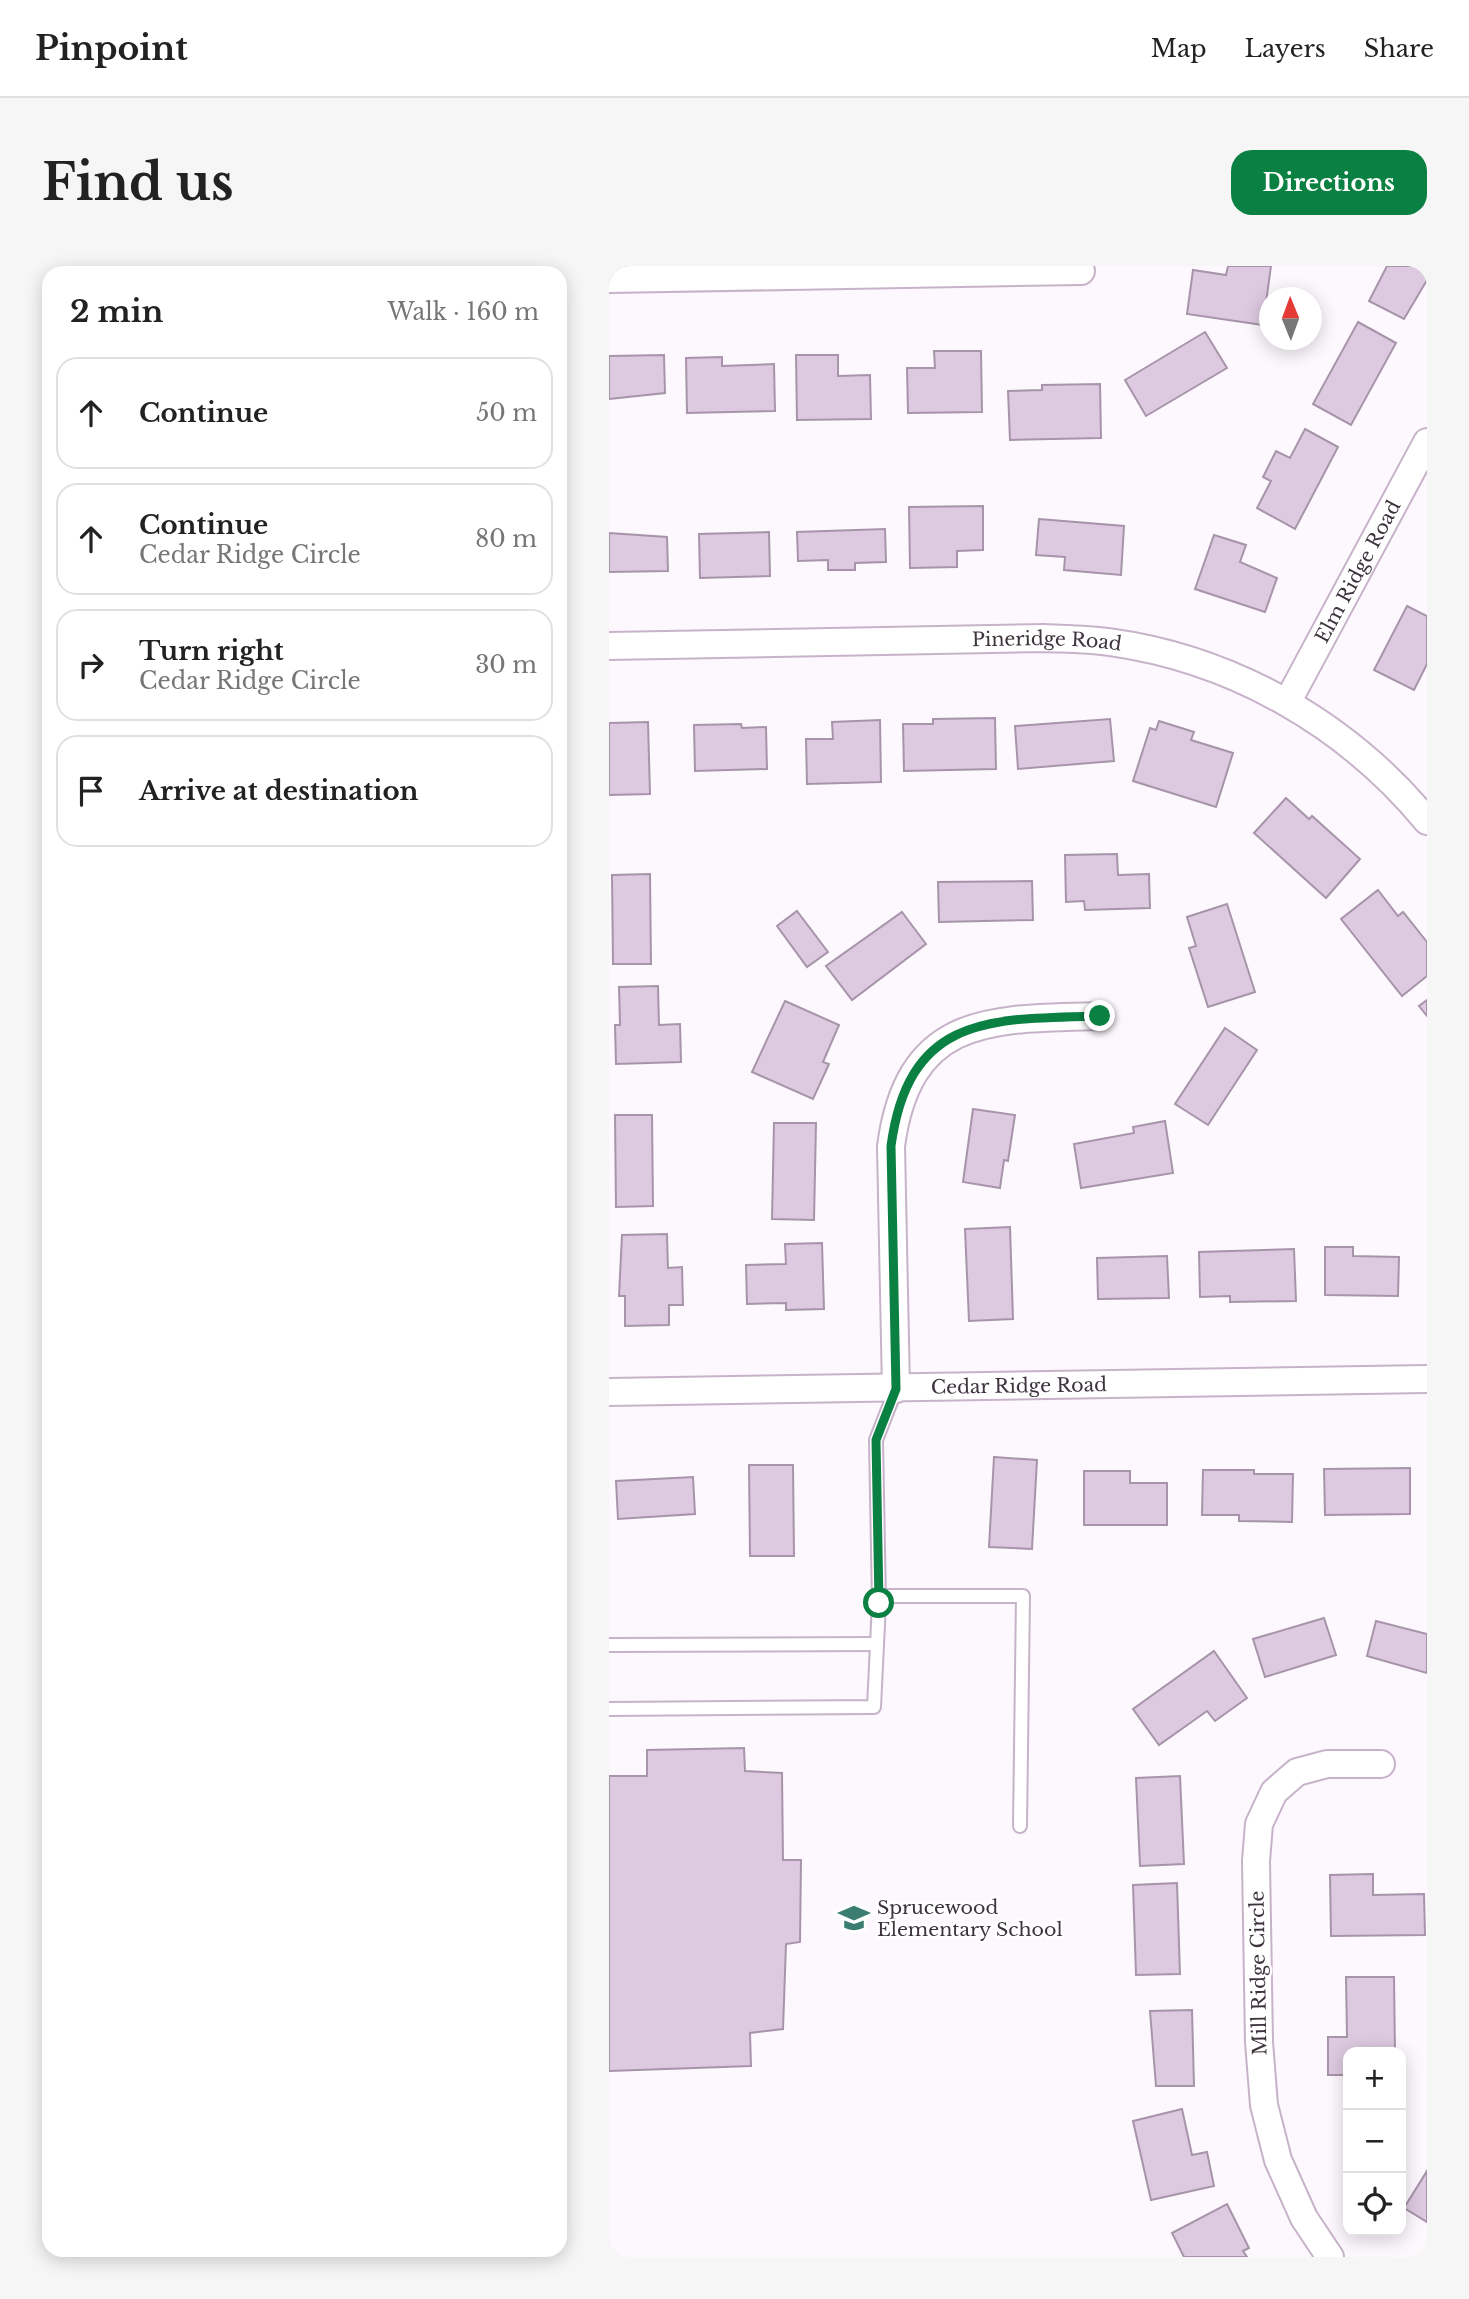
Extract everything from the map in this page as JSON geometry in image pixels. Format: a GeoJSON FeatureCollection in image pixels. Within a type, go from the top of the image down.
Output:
{"type":"FeatureCollection","features":[{"type":"Feature","properties":{"kind":"street"},"geometry":{"type":"LineString","coordinates":[[609,279],[1081,271]]}},
{"type":"Feature","properties":{"kind":"street","name":"Elm Ridge Road"},"geometry":{"type":"LineString","coordinates":[[1288,701],[1427,442]]}},
{"type":"Feature","properties":{"kind":"street","name":"Pineridge Road"},"geometry":{"type":"LineString","coordinates":[[609,646],[1044,638],[1108,642],[1169,654],[1230,675],[1288,701],[1367,759],[1404,794],[1427,821]]}},
{"type":"Feature","properties":{"kind":"street"},"geometry":{"type":"LineString","coordinates":[[896,1389],[891,1146],[896,1111],[909,1080],[929,1055],[955,1035],[988,1022],[1100,1016]]}},
{"type":"Feature","properties":{"kind":"street","name":"Cedar Ridge Road"},"geometry":{"type":"LineString","coordinates":[[609,1392],[1427,1379]]}},
{"type":"Feature","properties":{"kind":"street","name":"Mill Ridge Circle"},"geometry":{"type":"LineString","coordinates":[[1330,2257],[1304,2218],[1278,2160],[1264,2105],[1258,2028],[1256,1861],[1259,1824],[1274,1792],[1297,1772],[1327,1764],[1381,1764]]}},
{"type":"Feature","properties":{"kind":"lane"},"geometry":{"type":"LineString","coordinates":[[609,1709],[874,1707],[879,1596],[876,1440],[896,1389]]}},
{"type":"Feature","properties":{"kind":"lane"},"geometry":{"type":"LineString","coordinates":[[879,1596],[1023,1596],[1020,1826]]}},
{"type":"Feature","properties":{"kind":"lane"},"geometry":{"type":"LineString","coordinates":[[609,1645],[877,1644]]}},
{"type":"Feature","properties":{"kind":"building"},"geometry":{"type":"Polygon","coordinates":[[[1228,266],[1271,266],[1268,287],[1259,287],[1259,324],[1187,314],[1193,270],[1226,275],[1228,266]]]}},
{"type":"Feature","properties":{"kind":"building"},"geometry":{"type":"Polygon","coordinates":[[[1387,266],[1427,266],[1427,280],[1404,319],[1369,301],[1387,266]]]}},
{"type":"Feature","properties":{"kind":"building"},"geometry":{"type":"Polygon","coordinates":[[[1358,322],[1396,343],[1351,425],[1313,404],[1358,322]]]}},
{"type":"Feature","properties":{"kind":"building"},"geometry":{"type":"Polygon","coordinates":[[[1205,332],[1227,368],[1146,416],[1125,380],[1205,332]]]}},
{"type":"Feature","properties":{"kind":"building"},"geometry":{"type":"Polygon","coordinates":[[[934,351],[981,351],[982,412],[908,413],[907,368],[935,368],[934,351]]]}},
{"type":"Feature","properties":{"kind":"building"},"geometry":{"type":"Polygon","coordinates":[[[664,355],[665,393],[609,399],[609,356],[664,355]]]}},
{"type":"Feature","properties":{"kind":"building"},"geometry":{"type":"Polygon","coordinates":[[[796,355],[838,355],[838,376],[870,375],[871,419],[797,420],[796,355]]]}},
{"type":"Feature","properties":{"kind":"building"},"geometry":{"type":"Polygon","coordinates":[[[722,357],[722,366],[774,364],[775,411],[687,413],[686,358],[722,357]]]}},
{"type":"Feature","properties":{"kind":"building"},"geometry":{"type":"Polygon","coordinates":[[[1100,384],[1101,438],[1010,440],[1008,391],[1042,390],[1042,385],[1100,384]]]}},
{"type":"Feature","properties":{"kind":"building"},"geometry":{"type":"Polygon","coordinates":[[[1305,429],[1338,447],[1295,529],[1257,508],[1271,481],[1263,477],[1276,451],[1290,458],[1305,429]]]}},
{"type":"Feature","properties":{"kind":"building"},"geometry":{"type":"Polygon","coordinates":[[[983,506],[983,550],[957,551],[957,567],[910,568],[909,507],[983,506]]]}},
{"type":"Feature","properties":{"kind":"building"},"geometry":{"type":"Polygon","coordinates":[[[1039,519],[1124,526],[1121,575],[1064,570],[1065,557],[1036,555],[1039,519]]]}},
{"type":"Feature","properties":{"kind":"building"},"geometry":{"type":"Polygon","coordinates":[[[885,529],[886,562],[855,563],[855,570],[828,570],[828,560],[798,561],[797,532],[885,529]]]}},
{"type":"Feature","properties":{"kind":"building"},"geometry":{"type":"Polygon","coordinates":[[[769,532],[770,576],[700,578],[699,534],[769,532]]]}},
{"type":"Feature","properties":{"kind":"building"},"geometry":{"type":"Polygon","coordinates":[[[609,533],[667,537],[668,571],[609,572],[609,533]]]}},
{"type":"Feature","properties":{"kind":"building"},"geometry":{"type":"Polygon","coordinates":[[[1214,535],[1246,545],[1240,562],[1277,578],[1265,612],[1195,589],[1214,535]]]}},
{"type":"Feature","properties":{"kind":"building"},"geometry":{"type":"Polygon","coordinates":[[[1407,606],[1427,616],[1427,664],[1414,690],[1374,670],[1407,606]]]}},
{"type":"Feature","properties":{"kind":"building"},"geometry":{"type":"Polygon","coordinates":[[[995,718],[996,769],[904,771],[903,724],[933,724],[933,719],[995,718]]]}},
{"type":"Feature","properties":{"kind":"building"},"geometry":{"type":"Polygon","coordinates":[[[1110,719],[1114,761],[1018,769],[1015,726],[1110,719]]]}},
{"type":"Feature","properties":{"kind":"building"},"geometry":{"type":"Polygon","coordinates":[[[880,720],[881,782],[807,784],[806,739],[833,739],[832,722],[880,720]]]}},
{"type":"Feature","properties":{"kind":"building"},"geometry":{"type":"Polygon","coordinates":[[[1159,721],[1194,732],[1191,740],[1233,753],[1216,807],[1133,781],[1150,728],[1156,730],[1159,721]]]}},
{"type":"Feature","properties":{"kind":"building"},"geometry":{"type":"Polygon","coordinates":[[[648,722],[650,794],[609,795],[609,723],[648,722]]]}},
{"type":"Feature","properties":{"kind":"building"},"geometry":{"type":"Polygon","coordinates":[[[741,724],[742,728],[766,727],[767,769],[695,771],[694,725],[741,724]]]}},
{"type":"Feature","properties":{"kind":"building"},"geometry":{"type":"Polygon","coordinates":[[[1286,798],[1309,819],[1312,816],[1360,859],[1326,898],[1254,833],[1286,798]]]}},
{"type":"Feature","properties":{"kind":"building"},"geometry":{"type":"Polygon","coordinates":[[[1117,854],[1118,875],[1149,874],[1150,908],[1085,910],[1084,901],[1066,902],[1065,855],[1117,854]]]}},
{"type":"Feature","properties":{"kind":"building"},"geometry":{"type":"Polygon","coordinates":[[[650,874],[651,964],[613,964],[612,875],[650,874]]]}},
{"type":"Feature","properties":{"kind":"building"},"geometry":{"type":"Polygon","coordinates":[[[1032,881],[1033,920],[939,922],[938,882],[1032,881]]]}},
{"type":"Feature","properties":{"kind":"building"},"geometry":{"type":"Polygon","coordinates":[[[1378,890],[1398,916],[1403,912],[1427,942],[1427,976],[1402,996],[1341,919],[1378,890]]]}},
{"type":"Feature","properties":{"kind":"building"},"geometry":{"type":"Polygon","coordinates":[[[1227,904],[1255,992],[1208,1007],[1189,948],[1196,946],[1187,917],[1227,904]]]}},
{"type":"Feature","properties":{"kind":"building"},"geometry":{"type":"Polygon","coordinates":[[[797,911],[828,952],[807,967],[777,926],[797,911]]]}},
{"type":"Feature","properties":{"kind":"building"},"geometry":{"type":"Polygon","coordinates":[[[902,912],[926,944],[852,1000],[826,966],[902,912]]]}},
{"type":"Feature","properties":{"kind":"building"},"geometry":{"type":"Polygon","coordinates":[[[658,986],[659,1025],[680,1024],[681,1062],[616,1064],[615,1025],[620,1025],[619,987],[658,986]]]}},
{"type":"Feature","properties":{"kind":"building"},"geometry":{"type":"Polygon","coordinates":[[[1427,1000],[1427,1016],[1419,1006],[1427,1000]]]}},
{"type":"Feature","properties":{"kind":"building"},"geometry":{"type":"Polygon","coordinates":[[[785,1001],[839,1025],[823,1062],[829,1064],[813,1099],[752,1072],[785,1001]]]}},
{"type":"Feature","properties":{"kind":"building"},"geometry":{"type":"Polygon","coordinates":[[[1225,1028],[1257,1050],[1208,1125],[1175,1104],[1225,1028]]]}},
{"type":"Feature","properties":{"kind":"building"},"geometry":{"type":"Polygon","coordinates":[[[973,1109],[1015,1115],[1008,1161],[1004,1160],[1000,1188],[963,1182],[973,1109]]]}},
{"type":"Feature","properties":{"kind":"building"},"geometry":{"type":"Polygon","coordinates":[[[615,1115],[652,1115],[653,1206],[616,1207],[615,1115]]]}},
{"type":"Feature","properties":{"kind":"building"},"geometry":{"type":"Polygon","coordinates":[[[1165,1121],[1173,1173],[1081,1188],[1074,1144],[1134,1133],[1133,1127],[1165,1121]]]}},
{"type":"Feature","properties":{"kind":"building"},"geometry":{"type":"Polygon","coordinates":[[[774,1123],[816,1123],[814,1220],[772,1219],[774,1123]]]}},
{"type":"Feature","properties":{"kind":"building"},"geometry":{"type":"Polygon","coordinates":[[[1010,1227],[1013,1319],[969,1321],[965,1229],[1010,1227]]]}},
{"type":"Feature","properties":{"kind":"building"},"geometry":{"type":"Polygon","coordinates":[[[667,1234],[668,1268],[682,1267],[683,1305],[669,1305],[669,1325],[625,1326],[625,1296],[619,1296],[622,1235],[667,1234]]]}},
{"type":"Feature","properties":{"kind":"building"},"geometry":{"type":"Polygon","coordinates":[[[822,1243],[824,1309],[786,1310],[786,1303],[747,1304],[746,1265],[786,1264],[785,1244],[822,1243]]]}},
{"type":"Feature","properties":{"kind":"building"},"geometry":{"type":"Polygon","coordinates":[[[1325,1247],[1353,1247],[1353,1256],[1399,1257],[1398,1296],[1325,1295],[1325,1247]]]}},
{"type":"Feature","properties":{"kind":"building"},"geometry":{"type":"Polygon","coordinates":[[[1294,1249],[1296,1301],[1230,1302],[1230,1296],[1200,1297],[1199,1252],[1294,1249]]]}},
{"type":"Feature","properties":{"kind":"building"},"geometry":{"type":"Polygon","coordinates":[[[1167,1256],[1169,1298],[1098,1299],[1097,1258],[1167,1256]]]}},
{"type":"Feature","properties":{"kind":"building"},"geometry":{"type":"Polygon","coordinates":[[[994,1457],[1037,1460],[1032,1549],[989,1547],[994,1457]]]}},
{"type":"Feature","properties":{"kind":"building"},"geometry":{"type":"Polygon","coordinates":[[[749,1465],[793,1465],[794,1556],[750,1556],[749,1465]]]}},
{"type":"Feature","properties":{"kind":"building"},"geometry":{"type":"Polygon","coordinates":[[[1410,1468],[1410,1514],[1325,1515],[1324,1469],[1410,1468]]]}},
{"type":"Feature","properties":{"kind":"building"},"geometry":{"type":"Polygon","coordinates":[[[1203,1470],[1254,1470],[1254,1474],[1293,1474],[1292,1522],[1239,1521],[1239,1515],[1202,1515],[1203,1470]]]}},
{"type":"Feature","properties":{"kind":"building"},"geometry":{"type":"Polygon","coordinates":[[[1084,1471],[1130,1471],[1130,1483],[1167,1483],[1167,1525],[1084,1525],[1084,1471]]]}},
{"type":"Feature","properties":{"kind":"building"},"geometry":{"type":"Polygon","coordinates":[[[693,1477],[695,1514],[618,1519],[616,1481],[693,1477]]]}},
{"type":"Feature","properties":{"kind":"building"},"geometry":{"type":"Polygon","coordinates":[[[1324,1618],[1336,1655],[1265,1677],[1253,1639],[1324,1618]]]}},
{"type":"Feature","properties":{"kind":"building"},"geometry":{"type":"Polygon","coordinates":[[[1376,1621],[1427,1634],[1427,1673],[1367,1656],[1376,1621]]]}},
{"type":"Feature","properties":{"kind":"building"},"geometry":{"type":"Polygon","coordinates":[[[1214,1651],[1247,1698],[1215,1721],[1207,1711],[1159,1745],[1133,1709],[1214,1651]]]}},
{"type":"Feature","properties":{"kind":"building"},"geometry":{"type":"Polygon","coordinates":[[[744,1748],[745,1771],[782,1773],[783,1860],[801,1860],[800,1942],[786,1944],[783,2029],[750,2033],[751,2066],[609,2071],[609,1776],[647,1776],[647,1750],[744,1748]]]}},
{"type":"Feature","properties":{"kind":"building"},"geometry":{"type":"Polygon","coordinates":[[[1180,1776],[1184,1864],[1140,1866],[1136,1778],[1180,1776]]]}},
{"type":"Feature","properties":{"kind":"building"},"geometry":{"type":"Polygon","coordinates":[[[1373,1874],[1373,1895],[1424,1894],[1425,1935],[1331,1936],[1330,1875],[1373,1874]]]}},
{"type":"Feature","properties":{"kind":"building"},"geometry":{"type":"Polygon","coordinates":[[[1177,1883],[1180,1974],[1136,1975],[1133,1885],[1177,1883]]]}},
{"type":"Feature","properties":{"kind":"building"},"geometry":{"type":"Polygon","coordinates":[[[1346,1977],[1394,1977],[1395,2047],[1343,2047],[1343,2075],[1328,2075],[1328,2037],[1347,2037],[1346,1977]]]}},
{"type":"Feature","properties":{"kind":"building"},"geometry":{"type":"Polygon","coordinates":[[[1192,2010],[1194,2086],[1156,2086],[1150,2011],[1192,2010]]]}},
{"type":"Feature","properties":{"kind":"building"},"geometry":{"type":"Polygon","coordinates":[[[1182,2109],[1192,2155],[1207,2152],[1214,2186],[1151,2200],[1133,2121],[1182,2109]]]}},
{"type":"Feature","properties":{"kind":"building"},"geometry":{"type":"Polygon","coordinates":[[[1427,2171],[1427,2222],[1406,2209],[1406,2205],[1427,2171]]]}},
{"type":"Feature","properties":{"kind":"building"},"geometry":{"type":"Polygon","coordinates":[[[1227,2204],[1249,2248],[1243,2251],[1247,2257],[1184,2257],[1172,2233],[1227,2204]]]}},
{"type":"Feature","properties":{"kind":"place","name":"Sprucewood Elementary School"},"geometry":{"type":"Point","coordinates":[854,1918]}},
{"type":"Feature","properties":{"kind":"route"},"geometry":{"type":"LineString","coordinates":[[879,1603],[876,1440],[896,1389],[891,1146],[896,1111],[909,1080],[929,1055],[955,1035],[988,1022],[1023,1018],[1100,1016]]}}]}
